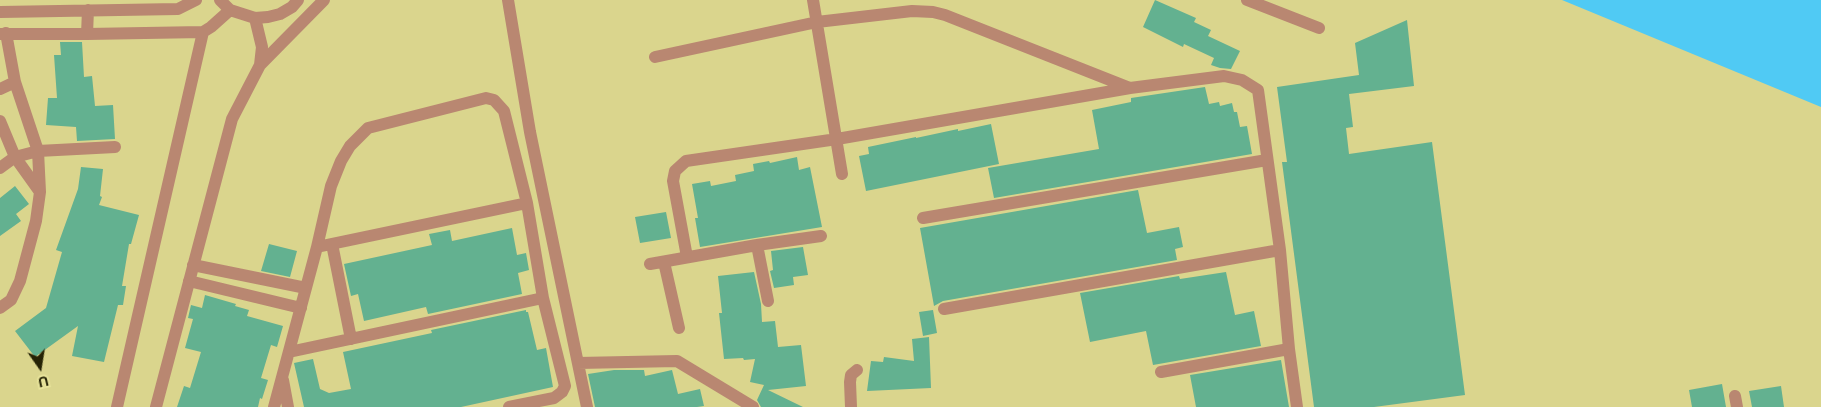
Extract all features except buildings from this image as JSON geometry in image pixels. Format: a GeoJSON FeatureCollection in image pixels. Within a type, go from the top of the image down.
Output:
{"type":"FeatureCollection","features":[{"type":"Feature","properties":{"kind":"street"},"geometry":{"type":"LineString","coordinates":[[0,12],[178,9],[196,0]]}},
{"type":"Feature","properties":{"kind":"street"},"geometry":{"type":"LineString","coordinates":[[220,0],[230,10],[255,18],[280,14],[295,4],[312,12]]}},
{"type":"Feature","properties":{"kind":"street"},"geometry":{"type":"LineString","coordinates":[[156,407],[232,119],[260,65],[324,0]]}},
{"type":"Feature","properties":{"kind":"street"},"geometry":{"type":"LineString","coordinates":[[508,0],[530,132],[587,407]]}},
{"type":"Feature","properties":{"kind":"street"},"geometry":{"type":"LineString","coordinates":[[813,0],[842,174]]}},
{"type":"Feature","properties":{"kind":"street"},"geometry":{"type":"LineString","coordinates":[[1247,0],[1319,28]]}},
{"type":"Feature","properties":{"kind":"street"},"geometry":{"type":"LineString","coordinates":[[88,10],[88,34]]}},
{"type":"Feature","properties":{"kind":"street"},"geometry":{"type":"LineString","coordinates":[[0,308],[10,300],[20,281],[36,222],[40,192],[38,152],[15,82],[3,33],[203,32],[212,27],[230,10]]}},
{"type":"Feature","properties":{"kind":"street"},"geometry":{"type":"LineString","coordinates":[[655,57],[817,22],[912,11],[933,12],[945,15],[1130,88]]}},
{"type":"Feature","properties":{"kind":"street"},"geometry":{"type":"LineString","coordinates":[[255,18],[262,47],[260,65]]}},
{"type":"Feature","properties":{"kind":"street"},"geometry":{"type":"LineString","coordinates":[[117,407],[203,32]]}},
{"type":"Feature","properties":{"kind":"street"},"geometry":{"type":"LineString","coordinates":[[687,257],[673,181],[675,171],[686,161],[837,139],[1130,88],[1224,76],[1242,80],[1258,90],[1280,250],[1289,349],[1297,407]]}},
{"type":"Feature","properties":{"kind":"street"},"geometry":{"type":"LineString","coordinates":[[0,89],[15,82]]}},
{"type":"Feature","properties":{"kind":"street"},"geometry":{"type":"LineString","coordinates":[[274,407],[332,186],[341,161],[350,146],[368,128],[486,98],[494,100],[504,111],[527,202],[543,298],[565,386],[562,392],[554,398],[509,407]]}},
{"type":"Feature","properties":{"kind":"street"},"geometry":{"type":"LineString","coordinates":[[0,121],[16,157],[40,192]]}},
{"type":"Feature","properties":{"kind":"street"},"geometry":{"type":"LineString","coordinates":[[0,168],[16,157],[38,152],[114,147]]}},
{"type":"Feature","properties":{"kind":"street"},"geometry":{"type":"LineString","coordinates":[[923,218],[1267,160]]}},
{"type":"Feature","properties":{"kind":"street"},"geometry":{"type":"LineString","coordinates":[[317,247],[527,202]]}},
{"type":"Feature","properties":{"kind":"street"},"geometry":{"type":"LineString","coordinates":[[650,264],[820,236]]}},
{"type":"Feature","properties":{"kind":"street"},"geometry":{"type":"LineString","coordinates":[[332,244],[351,339]]}},
{"type":"Feature","properties":{"kind":"street"},"geometry":{"type":"LineString","coordinates":[[757,245],[768,301]]}},
{"type":"Feature","properties":{"kind":"street"},"geometry":{"type":"LineString","coordinates":[[944,310],[1280,250]]}},
{"type":"Feature","properties":{"kind":"street"},"geometry":{"type":"LineString","coordinates":[[664,262],[679,328]]}},
{"type":"Feature","properties":{"kind":"street"},"geometry":{"type":"LineString","coordinates":[[193,265],[306,288]]}},
{"type":"Feature","properties":{"kind":"street"},"geometry":{"type":"LineString","coordinates":[[218,288],[223,271]]}},
{"type":"Feature","properties":{"kind":"street"},"geometry":{"type":"LineString","coordinates":[[189,281],[301,308]]}},
{"type":"Feature","properties":{"kind":"street"},"geometry":{"type":"LineString","coordinates":[[289,352],[543,298]]}},
{"type":"Feature","properties":{"kind":"street"},"geometry":{"type":"LineString","coordinates":[[1161,372],[1289,349]]}},
{"type":"Feature","properties":{"kind":"street"},"geometry":{"type":"LineString","coordinates":[[578,363],[677,361],[753,407]]}},
{"type":"Feature","properties":{"kind":"street"},"geometry":{"type":"LineString","coordinates":[[851,407],[851,375],[857,370]]}},
{"type":"Feature","properties":{"kind":"street"},"geometry":{"type":"LineString","coordinates":[[282,376],[288,407]]}},
{"type":"Feature","properties":{"kind":"water"},"geometry":{"type":"Polygon","coordinates":[[[1562,0],[1821,0],[1821,107],[1562,0]]]}}]}
